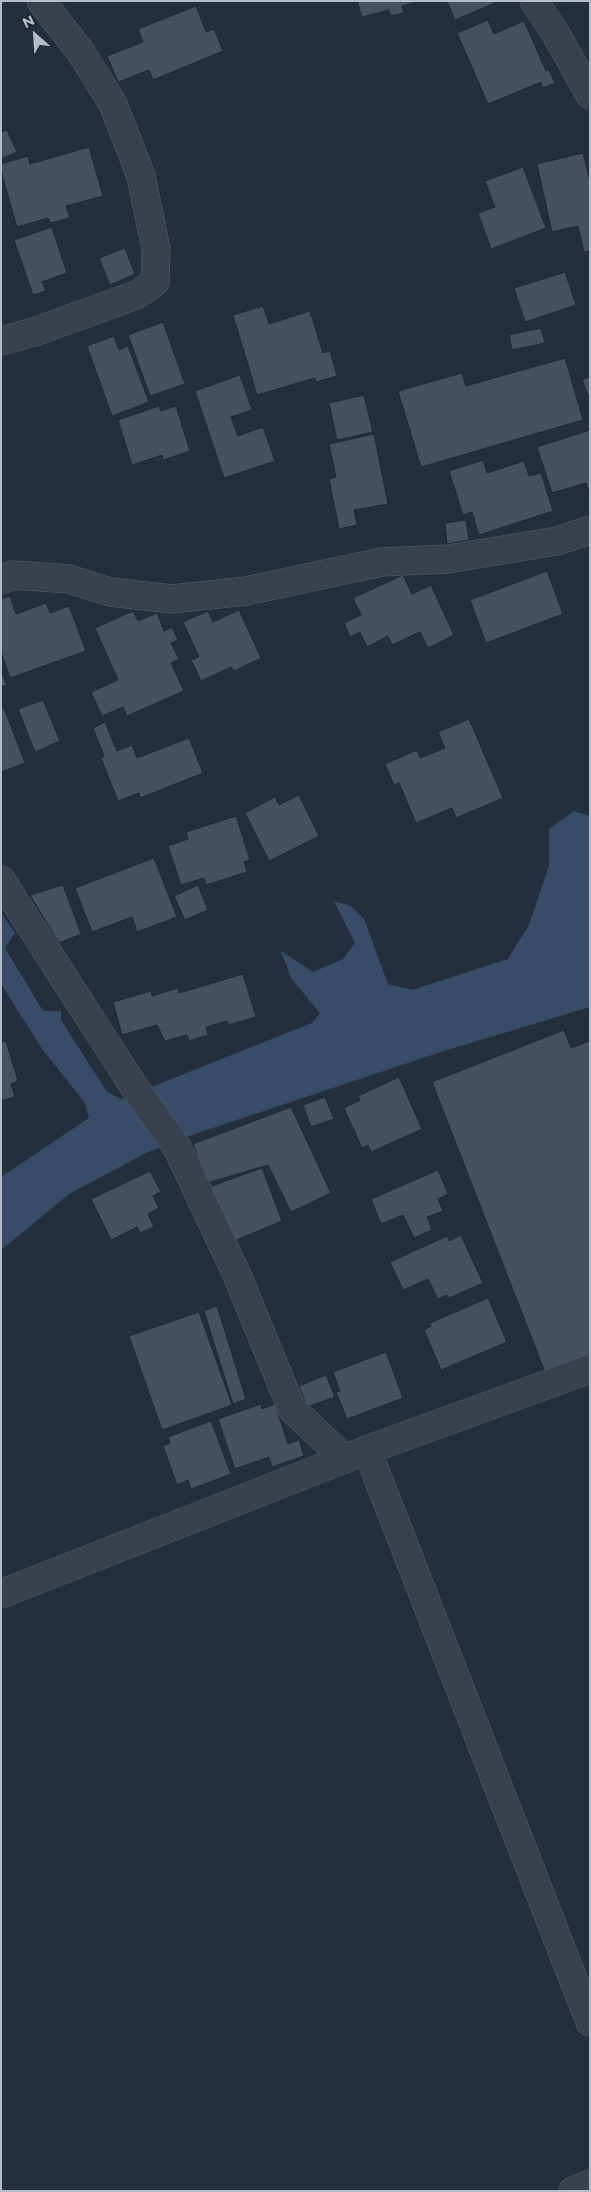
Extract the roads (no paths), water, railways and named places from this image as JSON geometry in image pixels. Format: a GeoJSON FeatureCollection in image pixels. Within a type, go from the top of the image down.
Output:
{"type":"FeatureCollection","features":[{"type":"Feature","properties":{"kind":"street"},"geometry":{"type":"LineString","coordinates":[[1,341],[34,332],[138,294],[155,282],[156,249],[141,176],[113,104],[80,51],[41,1]]}},
{"type":"Feature","properties":{"kind":"street"},"geometry":{"type":"LineString","coordinates":[[534,1],[556,34],[590,95]]}},
{"type":"Feature","properties":{"kind":"street"},"geometry":{"type":"LineString","coordinates":[[1,580],[13,575],[69,579],[110,592],[172,598],[246,591],[382,562],[448,559],[557,541],[590,530]]}},
{"type":"Feature","properties":{"kind":"street"},"geometry":{"type":"LineString","coordinates":[[1,880],[133,1085],[178,1149],[238,1275],[292,1410],[356,1455],[590,2022]]}},
{"type":"Feature","properties":{"kind":"street"},"geometry":{"type":"LineString","coordinates":[[1,1594],[356,1455],[590,1369]]}},
{"type":"Feature","properties":{"kind":"street"},"geometry":{"type":"LineString","coordinates":[[573,2191],[590,2184]]}},
{"type":"Feature","properties":{"kind":"water"},"geometry":{"type":"Polygon","coordinates":[[[574,811],[590,816],[590,1007],[444,1051],[186,1137],[146,1153],[69,1194],[1,1250],[1,1177],[89,1118],[85,1103],[43,1050],[1,984],[1,913],[15,933],[5,948],[43,1011],[61,1011],[61,1020],[107,1092],[121,1099],[312,1023],[320,1013],[291,978],[281,951],[313,972],[343,959],[355,943],[334,901],[351,906],[364,919],[388,984],[412,990],[508,959],[529,925],[549,866],[549,829],[574,811]]]}}]}
